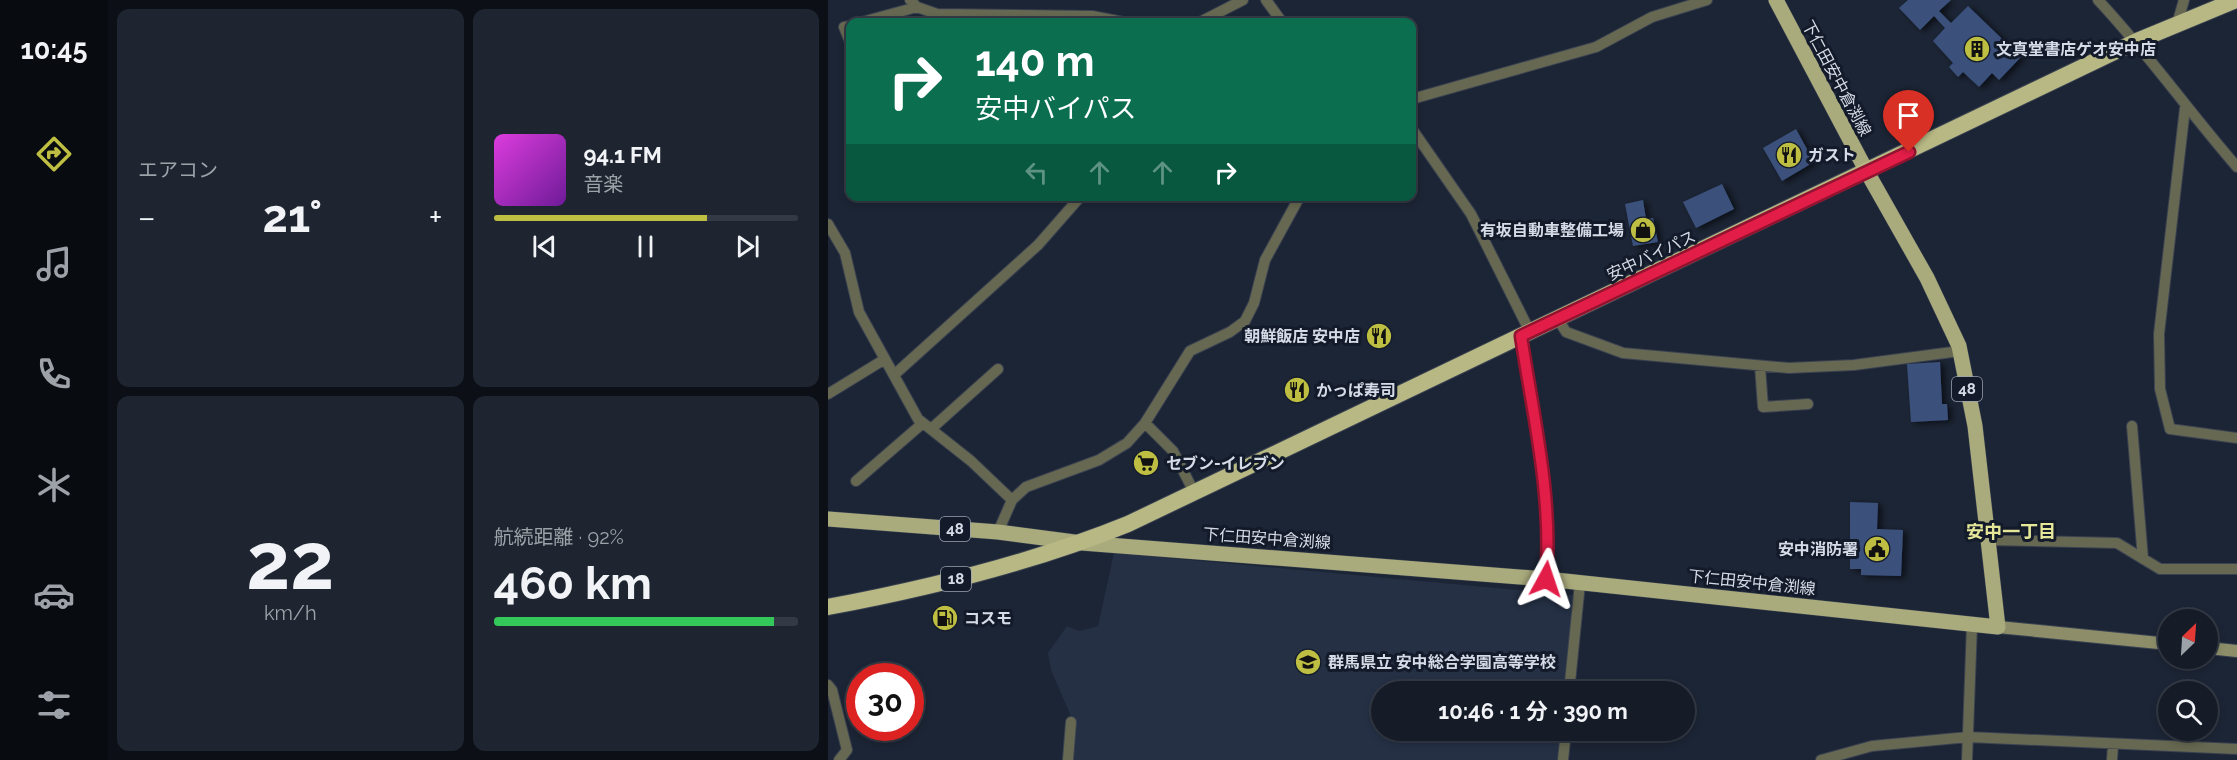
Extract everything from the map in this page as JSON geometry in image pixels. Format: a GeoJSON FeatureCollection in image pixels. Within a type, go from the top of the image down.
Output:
{"type":"FeatureCollection","features":[{"type":"Feature","properties":{"kind":"highway","name":"安中バイパス"},"geometry":{"type":"LineString","coordinates":[[1082,543],[1867,172],[2137,41],[2236,0]]}},
{"type":"Feature","properties":{"kind":"highway","name":"18"},"geometry":{"type":"LineString","coordinates":[[828,606],[996,569],[1082,543]]}},
{"type":"Feature","properties":{"kind":"main road","name":"下仁田安中倉渕線"},"geometry":{"type":"LineString","coordinates":[[828,519],[998,532],[1082,543],[1546,579],[1998,627],[1975,426],[1960,351],[1927,278],[1867,172],[1776,0]]}},
{"type":"Feature","properties":{"kind":"main road"},"geometry":{"type":"LineString","coordinates":[[1998,627],[2158,643]]}},
{"type":"Feature","properties":{"kind":"main road"},"geometry":{"type":"LineString","coordinates":[[2218,649],[2237,651]]}},
{"type":"Feature","properties":{"kind":"street"},"geometry":{"type":"LineString","coordinates":[[1208,18],[1243,0]]}},
{"type":"Feature","properties":{"kind":"street"},"geometry":{"type":"LineString","coordinates":[[1266,0],[1279,18]]}},
{"type":"Feature","properties":{"kind":"street"},"geometry":{"type":"LineString","coordinates":[[1416,98],[1596,47],[1652,17],[1707,0]]}},
{"type":"Feature","properties":{"kind":"street"},"geometry":{"type":"LineString","coordinates":[[2098,0],[2137,41],[2185,108],[2237,167]]}},
{"type":"Feature","properties":{"kind":"street"},"geometry":{"type":"LineString","coordinates":[[2177,24],[2184,0]]}},
{"type":"Feature","properties":{"kind":"street"},"geometry":{"type":"LineString","coordinates":[[873,18],[913,4],[937,14],[961,17],[1092,16],[1102,18]]}},
{"type":"Feature","properties":{"kind":"street"},"geometry":{"type":"LineString","coordinates":[[2185,108],[2159,334],[2160,389],[2170,429],[2237,438]]}},
{"type":"Feature","properties":{"kind":"street"},"geometry":{"type":"LineString","coordinates":[[1416,135],[1471,214],[1526,334],[1545,494],[1548,550],[1546,579]]}},
{"type":"Feature","properties":{"kind":"street"},"geometry":{"type":"LineString","coordinates":[[894,375],[1038,245],[1076,201]]}},
{"type":"Feature","properties":{"kind":"street"},"geometry":{"type":"LineString","coordinates":[[998,532],[1012,500],[1026,487],[1099,460],[1127,443],[1145,423],[1190,351],[1230,332],[1245,321],[1254,303],[1265,260],[1297,201]]}},
{"type":"Feature","properties":{"kind":"street"},"geometry":{"type":"LineString","coordinates":[[828,224],[845,253],[859,312],[918,419],[971,461],[1012,500]]}},
{"type":"Feature","properties":{"kind":"street"},"geometry":{"type":"LineString","coordinates":[[1558,318],[1566,332],[1623,353],[1760,366],[1789,368],[1854,365],[1960,351]]}},
{"type":"Feature","properties":{"kind":"street"},"geometry":{"type":"LineString","coordinates":[[828,394],[885,359]]}},
{"type":"Feature","properties":{"kind":"street"},"geometry":{"type":"LineString","coordinates":[[1760,366],[1763,407],[1808,404]]}},
{"type":"Feature","properties":{"kind":"street"},"geometry":{"type":"LineString","coordinates":[[856,481],[998,369]]}},
{"type":"Feature","properties":{"kind":"street"},"geometry":{"type":"LineString","coordinates":[[1145,423],[1173,452],[1194,492]]}},
{"type":"Feature","properties":{"kind":"street"},"geometry":{"type":"LineString","coordinates":[[2132,426],[2143,559]]}},
{"type":"Feature","properties":{"kind":"street"},"geometry":{"type":"LineString","coordinates":[[1987,540],[2117,543],[2160,569],[2237,569]]}},
{"type":"Feature","properties":{"kind":"street"},"geometry":{"type":"LineString","coordinates":[[1570,681],[1580,583]]}},
{"type":"Feature","properties":{"kind":"street"},"geometry":{"type":"LineString","coordinates":[[1967,760],[1972,624]]}},
{"type":"Feature","properties":{"kind":"street"},"geometry":{"type":"LineString","coordinates":[[828,685],[832,690],[847,750],[839,760]]}},
{"type":"Feature","properties":{"kind":"street"},"geometry":{"type":"LineString","coordinates":[[1068,760],[1071,722]]}},
{"type":"Feature","properties":{"kind":"street"},"geometry":{"type":"LineString","coordinates":[[1821,760],[1872,746],[1968,737],[2237,749]]}},
{"type":"Feature","properties":{"kind":"street"},"geometry":{"type":"LineString","coordinates":[[1563,760],[1565,741]]}},
{"type":"Feature","properties":{"kind":"street"},"geometry":{"type":"LineString","coordinates":[[2112,760],[2113,744]]}},
{"type":"Feature","properties":{"kind":"shaded area","name":"群馬県立 安中総合学園高等学校"},"geometry":{"type":"Polygon","coordinates":[[[1114,553],[1573,595],[1566,681],[1371,681],[1371,741],[1561,741],[1559,760],[1071,760],[1073,721],[1051,670],[1048,653],[1067,626],[1079,631],[1098,626],[1114,553]]]}},
{"type":"Feature","properties":{"kind":"building","name":"文真堂書店ゲオ安中店"},"geometry":{"type":"Polygon","coordinates":[[[1908,0],[1951,0],[1939,11],[1951,23],[1968,6],[2021,57],[1999,80],[1992,73],[1979,87],[1963,72],[1958,77],[1949,67],[1953,63],[1933,41],[1945,28],[1934,16],[1920,30],[1899,8],[1908,0]]]}},
{"type":"Feature","properties":{"kind":"building","name":"ガスト"},"geometry":{"type":"Polygon","coordinates":[[[1796,129],[1814,162],[1782,181],[1763,148],[1796,129]]]}},
{"type":"Feature","properties":{"kind":"building"},"geometry":{"type":"Polygon","coordinates":[[[1722,184],[1734,209],[1696,228],[1683,202],[1722,184]]]}},
{"type":"Feature","properties":{"kind":"building","name":"有坂自動車整備工場"},"geometry":{"type":"Polygon","coordinates":[[[1643,200],[1646,219],[1653,218],[1658,242],[1633,246],[1625,204],[1643,200]]]}},
{"type":"Feature","properties":{"kind":"building"},"geometry":{"type":"Polygon","coordinates":[[[1940,362],[1942,404],[1947,404],[1948,420],[1911,422],[1907,364],[1940,362]]]}},
{"type":"Feature","properties":{"kind":"building","name":"安中消防署"},"geometry":{"type":"Polygon","coordinates":[[[1850,502],[1878,503],[1877,529],[1903,530],[1901,576],[1861,575],[1861,569],[1850,569],[1850,502]]]}},
{"type":"Feature","properties":{"kind":"place","name":"文真堂書店ゲオ安中店"},"geometry":{"type":"Point","coordinates":[1977,49]}},
{"type":"Feature","properties":{"kind":"place","name":"ガスト"},"geometry":{"type":"Point","coordinates":[1789,155]}},
{"type":"Feature","properties":{"kind":"place","name":"有坂自動車整備工場"},"geometry":{"type":"Point","coordinates":[1643,230]}},
{"type":"Feature","properties":{"kind":"place","name":"朝鮮飯店 安中店"},"geometry":{"type":"Point","coordinates":[1379,336]}},
{"type":"Feature","properties":{"kind":"place","name":"かっぱ寿司"},"geometry":{"type":"Point","coordinates":[1297,390]}},
{"type":"Feature","properties":{"kind":"place","name":"セブン-イレブン"},"geometry":{"type":"Point","coordinates":[1146,463]}},
{"type":"Feature","properties":{"kind":"place","name":"安中消防署"},"geometry":{"type":"Point","coordinates":[1877,549]}},
{"type":"Feature","properties":{"kind":"place","name":"コスモ"},"geometry":{"type":"Point","coordinates":[945,618]}},
{"type":"Feature","properties":{"kind":"place","name":"群馬県立 安中総合学園高等学校"},"geometry":{"type":"Point","coordinates":[1308,662]}},
{"type":"Feature","properties":{"kind":"district","name":"安中一丁目"},"geometry":{"type":"Point","coordinates":[2011,532]}},
{"type":"Feature","properties":{"kind":"route"},"geometry":{"type":"LineString","coordinates":[[1546,579],[1548,550],[1545,494],[1521,336],[1909,152]]}}]}
